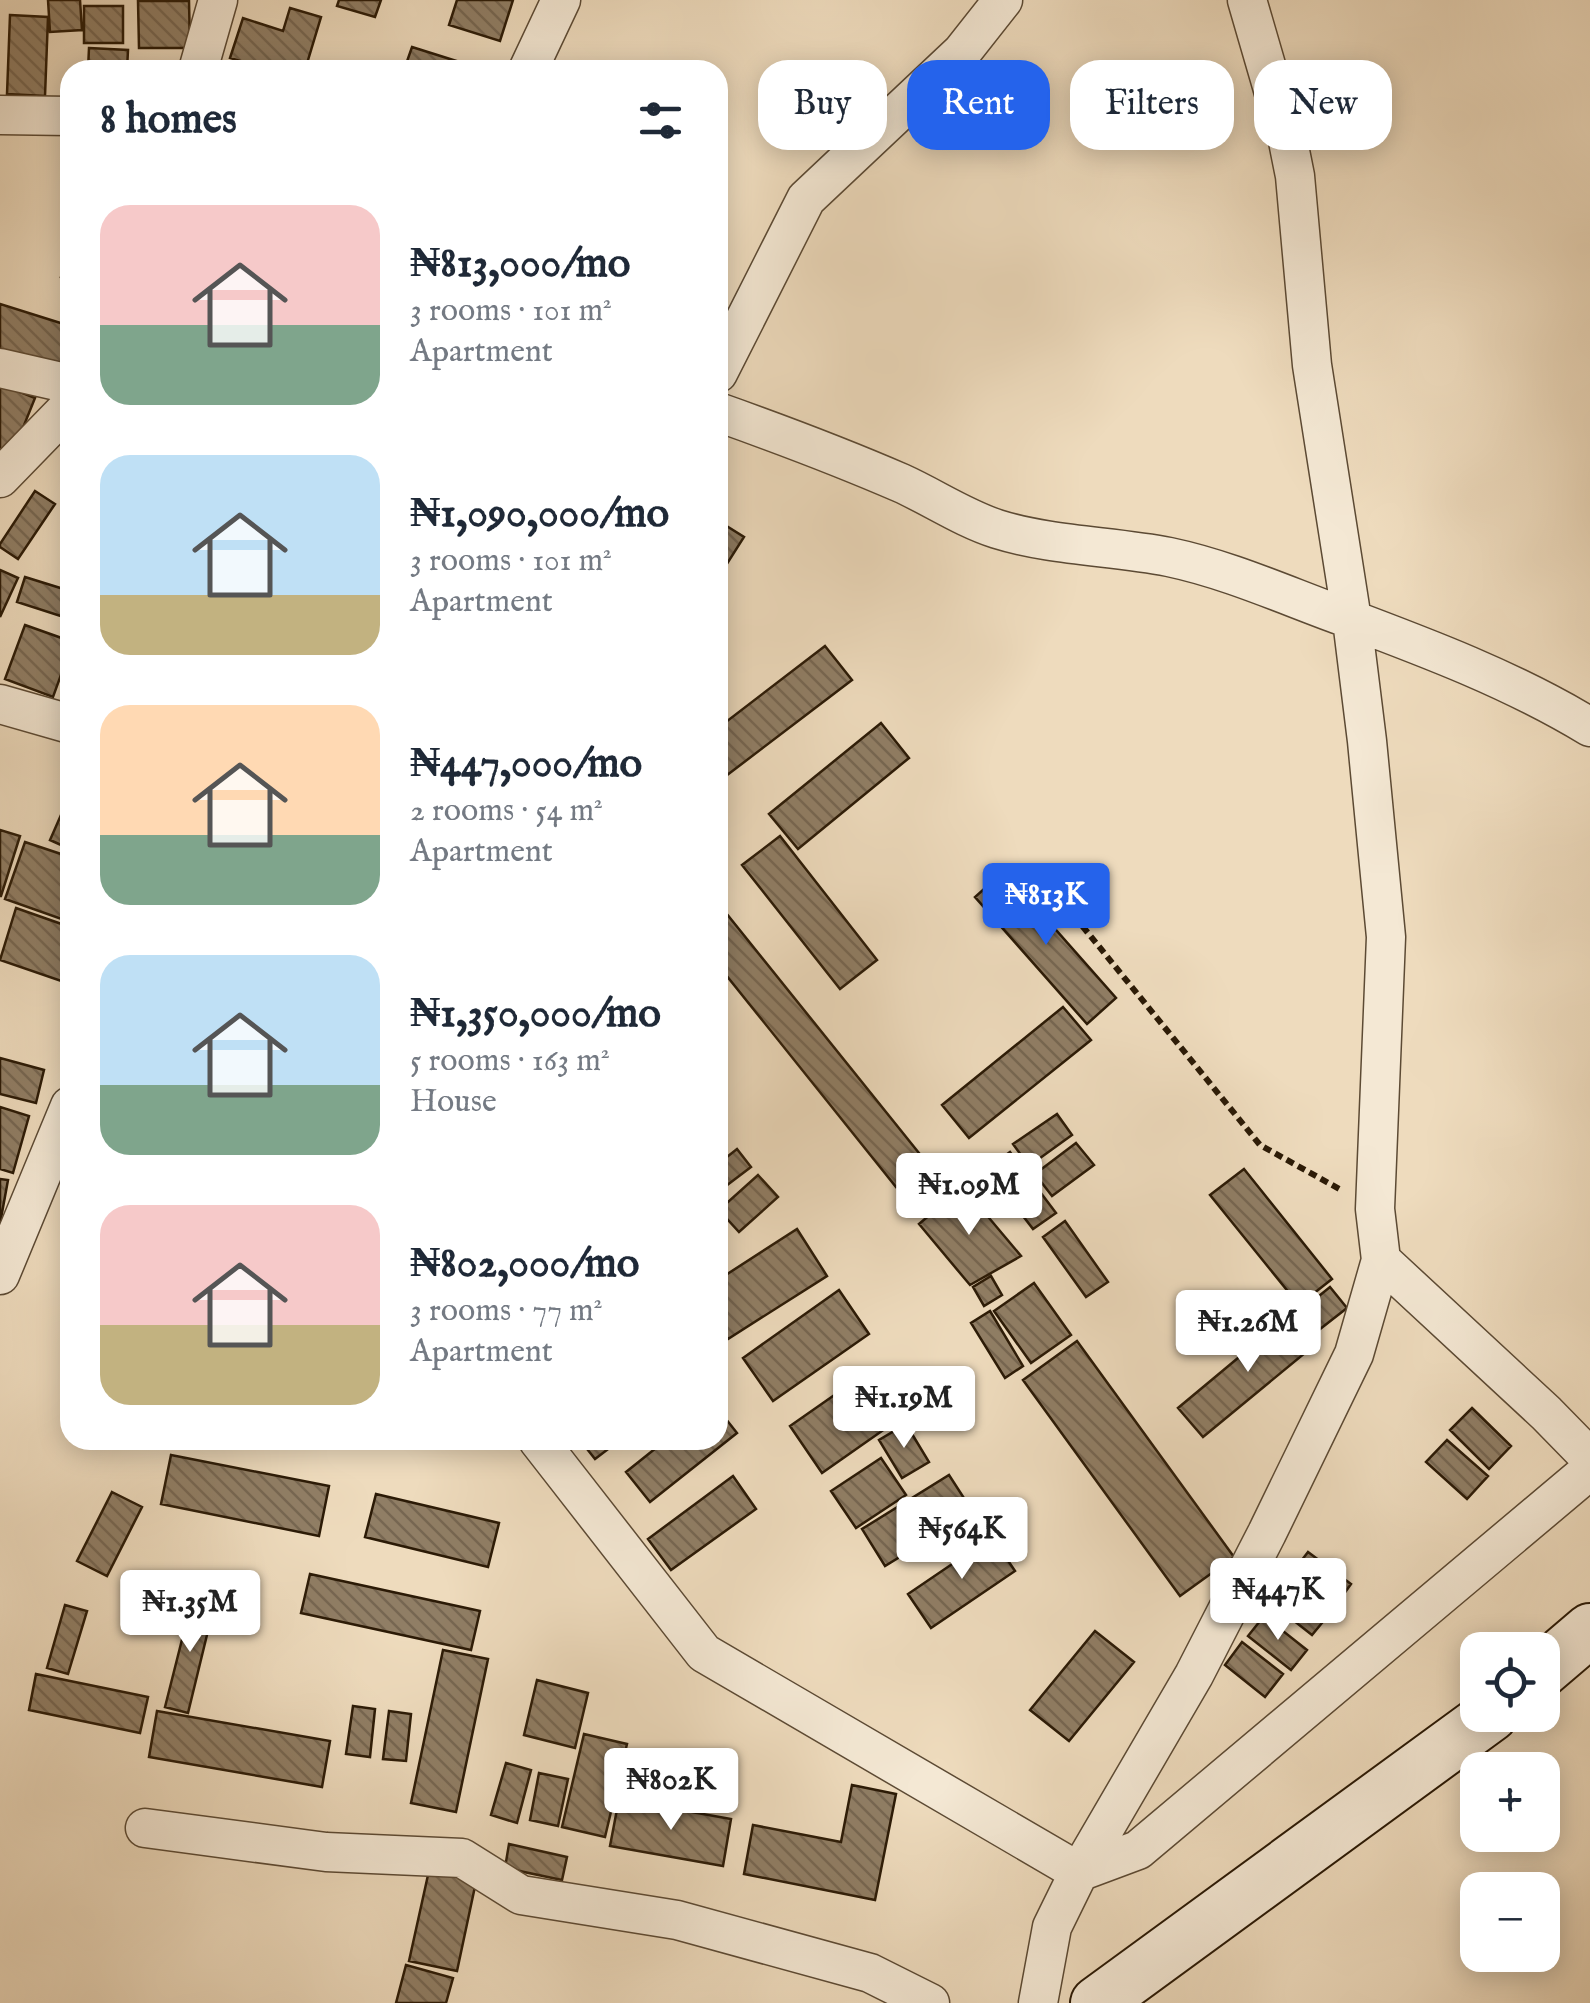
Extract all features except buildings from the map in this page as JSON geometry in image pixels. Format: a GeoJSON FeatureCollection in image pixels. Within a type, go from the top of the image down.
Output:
{"type":"FeatureCollection","features":[{"type":"Feature","properties":{"kind":"street"},"geometry":{"type":"LineString","coordinates":[[201,60],[218,0]]}},
{"type":"Feature","properties":{"kind":"street"},"geometry":{"type":"LineString","coordinates":[[533,60],[562,0]]}},
{"type":"Feature","properties":{"kind":"street"},"geometry":{"type":"LineString","coordinates":[[728,353],[806,199],[962,52],[1004,0]]}},
{"type":"Feature","properties":{"kind":"street"},"geometry":{"type":"LineString","coordinates":[[1038,2003],[1052,1927],[1079,1872],[1194,1674],[1267,1534],[1354,1354],[1381,1260],[1375,1208],[1386,937],[1352,620],[1312,366],[1295,176],[1247,0]]}},
{"type":"Feature","properties":{"kind":"street"},"geometry":{"type":"LineString","coordinates":[[0,116],[60,116]]}},
{"type":"Feature","properties":{"kind":"street"},"geometry":{"type":"LineString","coordinates":[[0,368],[60,382]]}},
{"type":"Feature","properties":{"kind":"street"},"geometry":{"type":"LineString","coordinates":[[0,478],[60,416]]}},
{"type":"Feature","properties":{"kind":"street"},"geometry":{"type":"LineString","coordinates":[[728,416],[855,463],[1000,530],[1170,558],[1216,570],[1422,644],[1492,674],[1590,727]]}},
{"type":"Feature","properties":{"kind":"street"},"geometry":{"type":"LineString","coordinates":[[0,704],[60,721]]}},
{"type":"Feature","properties":{"kind":"street"},"geometry":{"type":"LineString","coordinates":[[0,1274],[60,1130]]}},
{"type":"Feature","properties":{"kind":"street"},"geometry":{"type":"LineString","coordinates":[[1381,1260],[1590,1458]]}},
{"type":"Feature","properties":{"kind":"street"},"geometry":{"type":"LineString","coordinates":[[546,1450],[704,1653],[1079,1872]]}},
{"type":"Feature","properties":{"kind":"street"},"geometry":{"type":"LineString","coordinates":[[1079,1872],[1138,1850],[1590,1470]]}},
{"type":"Feature","properties":{"kind":"street"},"geometry":{"type":"LineString","coordinates":[[1560,1656],[1590,1630]]}},
{"type":"Feature","properties":{"kind":"street"},"geometry":{"type":"LineString","coordinates":[[1096,2003],[1468,1732]]}},
{"type":"Feature","properties":{"kind":"street"},"geometry":{"type":"LineString","coordinates":[[145,1828],[326,1852],[462,1858],[520,1895],[677,1920],[870,1973],[930,2003]]}},
{"type":"Feature","properties":{"kind":"path"},"geometry":{"type":"LineString","coordinates":[[1058,896],[1260,1145],[1375,1208]]}}]}
